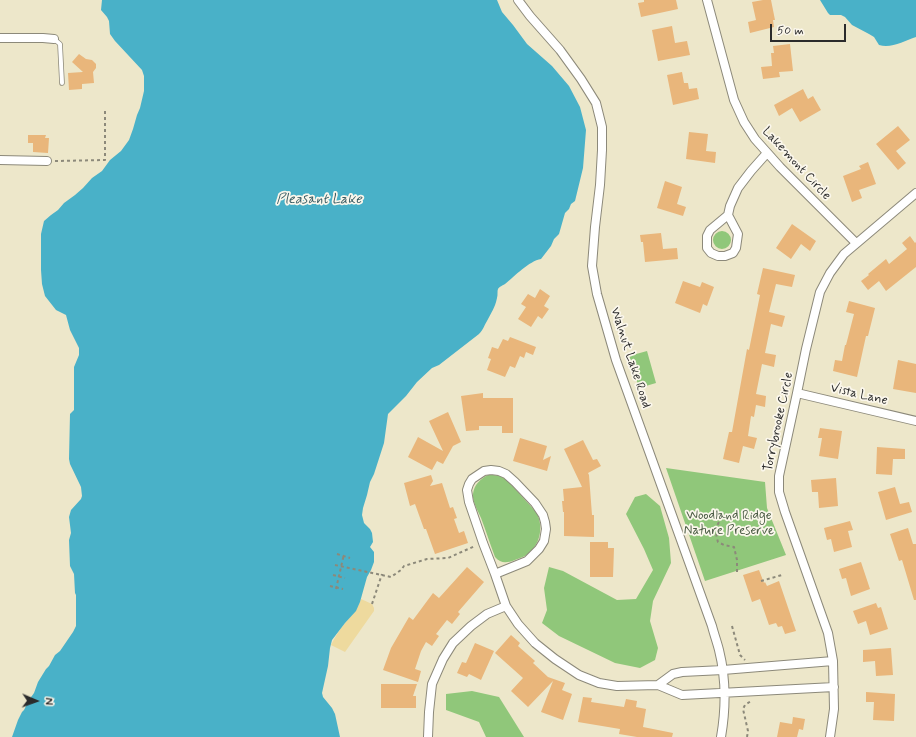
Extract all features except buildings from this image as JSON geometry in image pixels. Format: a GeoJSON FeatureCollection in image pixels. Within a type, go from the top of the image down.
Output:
{"type":"FeatureCollection","features":[{"type":"Feature","properties":{"kind":"street","name":"Walnut Lake Road"},"geometry":{"type":"LineString","coordinates":[[518,0],[582,79],[596,103],[602,127],[600,185],[592,266],[597,294],[616,360],[719,649],[723,670],[724,692],[721,737]]}},
{"type":"Feature","properties":{"kind":"street","name":"Lakemont Circle"},"geometry":{"type":"LineString","coordinates":[[706,0],[734,100],[744,122],[755,139],[767,153],[856,244]]}},
{"type":"Feature","properties":{"kind":"street"},"geometry":{"type":"LineString","coordinates":[[0,38],[54,39]]}},
{"type":"Feature","properties":{"kind":"street"},"geometry":{"type":"LineString","coordinates":[[728,215],[738,234],[736,248],[733,253],[725,256],[718,256],[711,253],[707,248],[707,236],[710,230],[728,215],[730,206],[738,188],[751,170],[767,153]]}},
{"type":"Feature","properties":{"kind":"street"},"geometry":{"type":"LineString","coordinates":[[0,160],[47,160]]}},
{"type":"Feature","properties":{"kind":"street","name":"Torrybrooke Circle"},"geometry":{"type":"LineString","coordinates":[[830,737],[834,709],[834,687],[833,661],[828,634],[785,512],[779,492],[780,476],[806,349],[820,292],[830,273],[844,254],[916,193]]}},
{"type":"Feature","properties":{"kind":"street","name":"Vista Lane"},"geometry":{"type":"LineString","coordinates":[[798,393],[916,421]]}},
{"type":"Feature","properties":{"kind":"street"},"geometry":{"type":"LineString","coordinates":[[495,574],[527,561],[540,549],[544,541],[546,522],[535,503],[506,474],[499,471],[484,470],[472,479],[467,490],[469,502],[482,543],[506,606],[518,624],[535,643],[579,675],[599,683],[617,686],[658,685],[682,695],[834,687]]}},
{"type":"Feature","properties":{"kind":"street"},"geometry":{"type":"LineString","coordinates":[[428,737],[428,712],[432,684],[443,659],[453,643],[471,626],[487,614],[506,606]]}},
{"type":"Feature","properties":{"kind":"street"},"geometry":{"type":"LineString","coordinates":[[658,685],[673,674],[682,672],[833,661]]}},
{"type":"Feature","properties":{"kind":"lane"},"geometry":{"type":"LineString","coordinates":[[54,39],[60,44],[62,83]]}},
{"type":"Feature","properties":{"kind":"path"},"geometry":{"type":"LineString","coordinates":[[47,160],[105,160],[105,110]]}},
{"type":"Feature","properties":{"kind":"path"},"geometry":{"type":"LineString","coordinates":[[719,522],[716,535],[718,542],[734,547],[737,560],[737,572]]}},
{"type":"Feature","properties":{"kind":"path"},"geometry":{"type":"LineString","coordinates":[[335,565],[391,577],[404,566],[427,559],[448,558],[482,543]]}},
{"type":"Feature","properties":{"kind":"path"},"geometry":{"type":"LineString","coordinates":[[337,554],[350,558]]}},
{"type":"Feature","properties":{"kind":"path"},"geometry":{"type":"LineString","coordinates":[[336,588],[344,555]]}},
{"type":"Feature","properties":{"kind":"path"},"geometry":{"type":"LineString","coordinates":[[372,604],[382,574]]}},
{"type":"Feature","properties":{"kind":"path"},"geometry":{"type":"LineString","coordinates":[[761,581],[782,574]]}},
{"type":"Feature","properties":{"kind":"path"},"geometry":{"type":"LineString","coordinates":[[333,575],[345,578]]}},
{"type":"Feature","properties":{"kind":"path"},"geometry":{"type":"LineString","coordinates":[[330,586],[343,589]]}},
{"type":"Feature","properties":{"kind":"path"},"geometry":{"type":"LineString","coordinates":[[732,626],[740,655],[746,660],[748,668]]}},
{"type":"Feature","properties":{"kind":"path"},"geometry":{"type":"LineString","coordinates":[[747,737],[748,731],[743,709],[745,705],[752,700],[751,691]]}},
{"type":"Feature","properties":{"kind":"green space"},"geometry":{"type":"Polygon","coordinates":[[[718,231],[726,231],[731,236],[729,247],[726,249],[718,249],[713,244],[713,236],[718,231]]]}},
{"type":"Feature","properties":{"kind":"green space"},"geometry":{"type":"Polygon","coordinates":[[[647,351],[656,383],[639,388],[629,356],[647,351]]]}},
{"type":"Feature","properties":{"kind":"green space","name":"Woodland Ridge Nature Preserve"},"geometry":{"type":"Polygon","coordinates":[[[666,468],[765,482],[767,508],[786,555],[705,581],[666,468]]]}},
{"type":"Feature","properties":{"kind":"green space"},"geometry":{"type":"Polygon","coordinates":[[[488,475],[500,476],[507,480],[537,513],[539,518],[540,534],[533,549],[526,556],[509,562],[502,562],[495,557],[473,500],[476,485],[482,478],[488,475]]]}},
{"type":"Feature","properties":{"kind":"green space"},"geometry":{"type":"Polygon","coordinates":[[[646,494],[660,506],[669,538],[671,563],[653,601],[650,621],[658,648],[655,660],[640,668],[615,663],[559,636],[542,623],[547,610],[544,588],[549,567],[563,571],[617,600],[636,599],[653,570],[626,514],[635,497],[646,494]]]}},
{"type":"Feature","properties":{"kind":"green space"},"geometry":{"type":"Polygon","coordinates":[[[472,691],[499,697],[524,737],[486,737],[479,722],[446,710],[446,694],[472,691]]]}},
{"type":"Feature","properties":{"kind":"sand"},"geometry":{"type":"Polygon","coordinates":[[[361,599],[372,604],[374,611],[345,652],[331,645],[341,628],[360,603],[361,599]]]}},
{"type":"Feature","properties":{"kind":"water","name":"Pleasant Lake"},"geometry":{"type":"Polygon","coordinates":[[[102,0],[497,0],[502,12],[527,44],[552,66],[569,86],[580,107],[586,130],[583,168],[575,201],[565,213],[559,234],[541,259],[536,260],[527,266],[499,288],[494,308],[479,334],[439,365],[432,368],[388,414],[384,443],[370,482],[362,515],[364,523],[372,533],[373,542],[370,547],[374,552],[374,562],[367,577],[356,611],[332,640],[322,693],[323,697],[335,714],[340,737],[12,737],[18,720],[34,693],[38,682],[76,626],[74,574],[70,566],[69,540],[71,533],[69,517],[71,510],[82,496],[81,487],[69,459],[70,414],[74,410],[74,367],[79,355],[79,348],[70,330],[66,315],[56,310],[45,296],[41,270],[41,234],[44,221],[83,188],[92,178],[102,171],[129,140],[144,91],[144,76],[142,70],[110,34],[109,21],[101,10],[102,0]]]}},
{"type":"Feature","properties":{"kind":"water"},"geometry":{"type":"Polygon","coordinates":[[[820,0],[916,0],[916,37],[893,45],[879,45],[874,37],[852,25],[845,17],[841,15],[830,15],[820,0]]]}}]}
